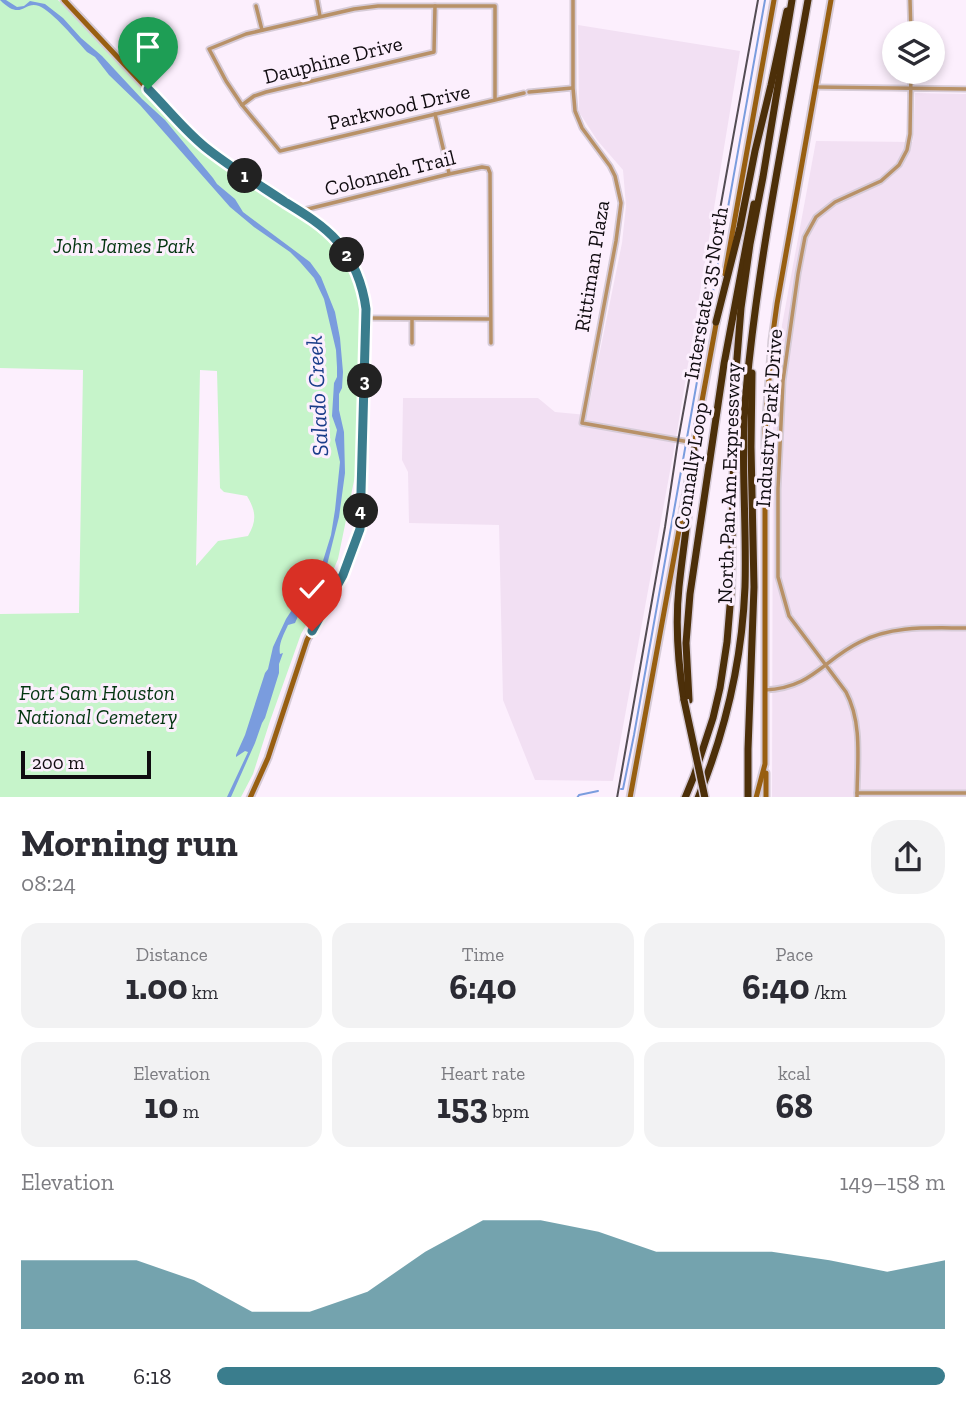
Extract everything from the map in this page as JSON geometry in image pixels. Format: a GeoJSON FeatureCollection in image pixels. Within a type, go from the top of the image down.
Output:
{"type":"FeatureCollection","features":[{"type":"Feature","properties":{"kind":"highway"},"geometry":{"type":"LineString","coordinates":[[716,322],[740,228],[784,19],[791,0]]}},
{"type":"Feature","properties":{"kind":"highway","name":"North Pan Am Expressway"},"geometry":{"type":"LineString","coordinates":[[685,797],[709,732],[720,688],[727,642],[731,594],[734,416],[744,283],[791,0]]}},
{"type":"Feature","properties":{"kind":"highway","name":"North Pan Am Expressway"},"geometry":{"type":"LineString","coordinates":[[704,797],[726,719],[739,656],[743,614],[746,403],[754,324],[808,0]]}},
{"type":"Feature","properties":{"kind":"highway","name":"Connally Loop"},"geometry":{"type":"LineString","coordinates":[[704,797],[687,700],[687,621],[726,354],[750,219],[768,142]]}},
{"type":"Feature","properties":{"kind":"highway"},"geometry":{"type":"LineString","coordinates":[[748,797],[754,587],[751,447],[754,324]]}},
{"type":"Feature","properties":{"kind":"highway"},"geometry":{"type":"LineString","coordinates":[[687,700],[678,646],[678,595],[693,478],[690,444]]}},
{"type":"Feature","properties":{"kind":"main road"},"geometry":{"type":"LineString","coordinates":[[64,0],[204,146],[331,235],[349,259],[365,299],[360,529],[343,575],[307,640],[268,758],[250,797]]}},
{"type":"Feature","properties":{"kind":"main road","name":"Interstate 35 North"},"geometry":{"type":"LineString","coordinates":[[629,797],[690,444],[716,322],[774,0]]}},
{"type":"Feature","properties":{"kind":"main road"},"geometry":{"type":"LineString","coordinates":[[766,797],[765,432],[771,353],[776,304],[831,1]]}},
{"type":"Feature","properties":{"kind":"main road"},"geometry":{"type":"LineString","coordinates":[[756,797],[765,764]]}},
{"type":"Feature","properties":{"kind":"street"},"geometry":{"type":"LineString","coordinates":[[317,0],[320,16]]}},
{"type":"Feature","properties":{"kind":"street","name":"Rittiman Plaza"},"geometry":{"type":"LineString","coordinates":[[573,0],[573,88],[577,118],[610,166],[621,204],[582,423],[690,444]]}},
{"type":"Feature","properties":{"kind":"street"},"geometry":{"type":"LineString","coordinates":[[910,0],[911,21]]}},
{"type":"Feature","properties":{"kind":"street"},"geometry":{"type":"LineString","coordinates":[[256,6],[262,30]]}},
{"type":"Feature","properties":{"kind":"street"},"geometry":{"type":"LineString","coordinates":[[242,105],[209,49],[236,37],[262,30],[378,6],[495,6],[495,100]]}},
{"type":"Feature","properties":{"kind":"street","name":"Dauphine Drive"},"geometry":{"type":"LineString","coordinates":[[242,105],[254,96],[266,92],[434,51],[435,6]]}},
{"type":"Feature","properties":{"kind":"street","name":"Industry Park Drive"},"geometry":{"type":"LineString","coordinates":[[857,795],[857,727],[852,703],[789,616],[778,577],[778,489],[783,381],[805,237],[816,216],[835,202],[881,181],[899,165],[910,134],[911,84]]}},
{"type":"Feature","properties":{"kind":"street"},"geometry":{"type":"LineString","coordinates":[[816,87],[966,89]]}},
{"type":"Feature","properties":{"kind":"street","name":"Parkwood Drive"},"geometry":{"type":"LineString","coordinates":[[242,105],[280,151],[527,93],[573,88]]}},
{"type":"Feature","properties":{"kind":"street"},"geometry":{"type":"LineString","coordinates":[[435,114],[449,174]]}},
{"type":"Feature","properties":{"kind":"street","name":"Colonneh Trail"},"geometry":{"type":"LineString","coordinates":[[300,211],[449,174],[488,168],[490,319]]}},
{"type":"Feature","properties":{"kind":"street"},"geometry":{"type":"LineString","coordinates":[[366,318],[490,319],[491,343]]}},
{"type":"Feature","properties":{"kind":"street"},"geometry":{"type":"LineString","coordinates":[[412,319],[412,343]]}},
{"type":"Feature","properties":{"kind":"street"},"geometry":{"type":"LineString","coordinates":[[765,690],[795,685],[859,642],[883,632],[911,628],[966,628]]}},
{"type":"Feature","properties":{"kind":"street"},"geometry":{"type":"LineString","coordinates":[[857,795],[966,793]]}},
{"type":"Feature","properties":{"kind":"shaded area"},"geometry":{"type":"Polygon","coordinates":[[[578,25],[740,51],[675,444],[613,781],[535,780],[503,700],[499,525],[409,523],[408,472],[402,460],[403,398],[538,398],[555,412],[587,415],[622,243],[626,206],[623,170],[597,140],[579,112],[578,25]]]}},
{"type":"Feature","properties":{"kind":"shaded area"},"geometry":{"type":"Polygon","coordinates":[[[915,93],[966,94],[966,797],[772,797],[773,416],[782,325],[816,141],[913,142],[915,93]]]}},
{"type":"Feature","properties":{"kind":"green space"},"geometry":{"type":"Polygon","coordinates":[[[0,0],[58,0],[184,128],[204,152],[307,216],[335,238],[353,265],[362,289],[366,318],[355,476],[338,559],[322,597],[301,634],[253,774],[241,797],[0,797],[0,614],[79,613],[83,370],[0,368],[0,0]],[[200,370],[196,566],[218,541],[248,536],[254,521],[254,511],[247,496],[224,492],[220,488],[217,371],[200,370]]]}},
{"type":"Feature","properties":{"kind":"water"},"geometry":{"type":"Polygon","coordinates":[[[0,0],[6,0],[17,7],[30,1],[45,4],[63,18],[165,120],[217,184],[235,199],[243,212],[310,262],[321,277],[335,312],[343,372],[339,410],[344,432],[345,473],[339,517],[327,565],[307,596],[295,623],[288,625],[282,639],[280,654],[283,653],[279,673],[265,718],[231,797],[227,797],[248,752],[236,755],[268,669],[273,647],[286,619],[322,564],[331,535],[340,462],[335,440],[337,430],[332,416],[334,383],[337,377],[336,350],[324,299],[314,278],[300,262],[230,207],[140,105],[57,20],[39,6],[18,10],[0,0]]]}},
{"type":"Feature","properties":{"kind":"waterway"},"geometry":{"type":"LineString","coordinates":[[621,789],[634,735],[765,0]]}},
{"type":"Feature","properties":{"kind":"waterway"},"geometry":{"type":"LineString","coordinates":[[578,797],[598,791]]}},
{"type":"Feature","properties":{"kind":"railway"},"geometry":{"type":"LineString","coordinates":[[617,797],[758,0]]}},
{"type":"Feature","properties":{"kind":"route"},"geometry":{"type":"LineString","coordinates":[[148,89],[204,146],[331,235],[339,243],[360,281],[366,309],[360,529],[343,575],[312,631]]}},
{"type":"Feature","properties":{"kind":"park label","name":"John James Park"},"geometry":{"type":"Point","coordinates":[124,246]}},
{"type":"Feature","properties":{"kind":"park label","name":"Fort Sam Houston National Cemetery"},"geometry":{"type":"Point","coordinates":[97,705]}},
{"type":"Feature","properties":{"kind":"water label","name":"Salado Creek"},"geometry":{"type":"Point","coordinates":[317,396]}}]}
